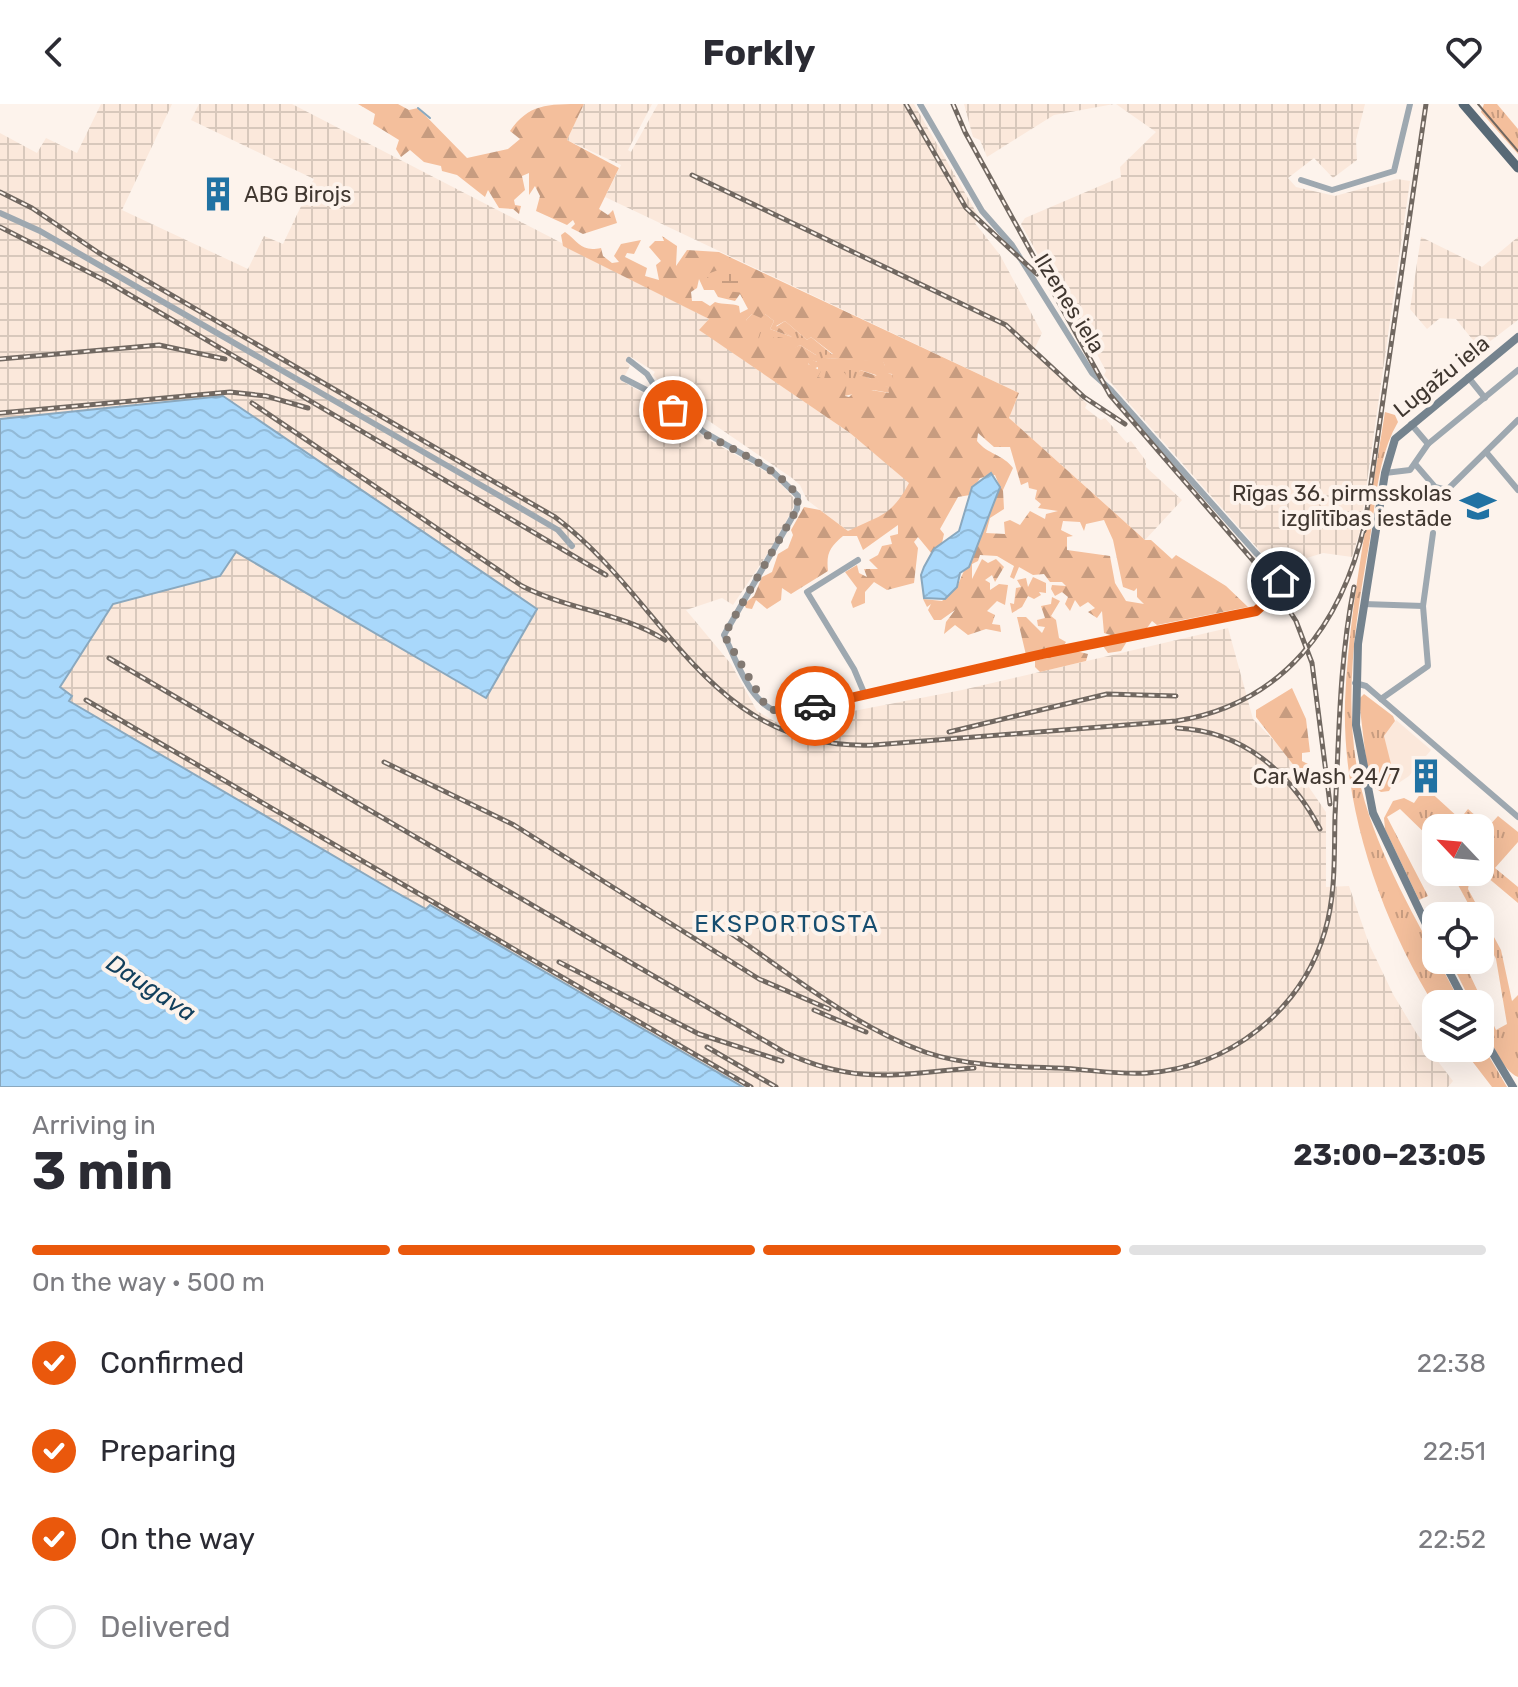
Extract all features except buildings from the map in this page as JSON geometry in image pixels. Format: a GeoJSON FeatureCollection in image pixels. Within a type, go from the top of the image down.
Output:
{"type":"FeatureCollection","features":[{"type":"Feature","properties":{"kind":"main road"},"geometry":{"type":"LineString","coordinates":[[1463,104],[1518,168]]}},
{"type":"Feature","properties":{"kind":"street","name":"Ilzenes iela"},"geometry":{"type":"LineString","coordinates":[[865,695],[1047,653],[1256,611],[1278,591],[1281,581],[1278,573],[1256,553],[1110,389],[1092,373],[1012,245],[982,211],[920,104]]}},
{"type":"Feature","properties":{"kind":"street"},"geometry":{"type":"LineString","coordinates":[[1301,180],[1332,190],[1394,171],[1410,104]]}},
{"type":"Feature","properties":{"kind":"street"},"geometry":{"type":"LineString","coordinates":[[0,213],[40,231],[505,499],[558,530],[572,546]]}},
{"type":"Feature","properties":{"kind":"street","name":"Lugažu iela"},"geometry":{"type":"LineString","coordinates":[[1422,916],[1373,813],[1358,742],[1355,683],[1385,473],[1395,439],[1518,337]]}},
{"type":"Feature","properties":{"kind":"street"},"geometry":{"type":"LineString","coordinates":[[629,360],[647,374],[662,398]]}},
{"type":"Feature","properties":{"kind":"street"},"geometry":{"type":"LineString","coordinates":[[1385,473],[1405,472],[1416,465],[1428,444],[1518,370]]}},
{"type":"Feature","properties":{"kind":"street"},"geometry":{"type":"LineString","coordinates":[[1468,377],[1485,398]]}},
{"type":"Feature","properties":{"kind":"street"},"geometry":{"type":"LineString","coordinates":[[623,378],[662,398],[704,432],[789,484],[798,496],[797,509],[724,635],[767,708],[785,713],[865,695],[854,669],[807,592],[858,560]]}},
{"type":"Feature","properties":{"kind":"street"},"geometry":{"type":"LineString","coordinates":[[1475,406],[1481,413]]}},
{"type":"Feature","properties":{"kind":"street"},"geometry":{"type":"LineString","coordinates":[[1416,465],[1443,491],[1518,420]]}},
{"type":"Feature","properties":{"kind":"street"},"geometry":{"type":"LineString","coordinates":[[1411,424],[1428,444]]}},
{"type":"Feature","properties":{"kind":"street"},"geometry":{"type":"LineString","coordinates":[[1486,452],[1518,490]]}},
{"type":"Feature","properties":{"kind":"street"},"geometry":{"type":"LineString","coordinates":[[1381,699],[1428,666],[1423,606],[1433,533]]}},
{"type":"Feature","properties":{"kind":"street"},"geometry":{"type":"LineString","coordinates":[[1364,604],[1423,606]]}},
{"type":"Feature","properties":{"kind":"street"},"geometry":{"type":"LineString","coordinates":[[1355,683],[1366,686],[1518,817]]}},
{"type":"Feature","properties":{"kind":"street"},"geometry":{"type":"LineString","coordinates":[[805,684],[824,684],[829,703]]}},
{"type":"Feature","properties":{"kind":"street"},"geometry":{"type":"LineString","coordinates":[[1494,1055],[1513,1087]]}},
{"type":"Feature","properties":{"kind":"shaded area"},"geometry":{"type":"Polygon","coordinates":[[[101,104],[172,104],[122,210],[248,269],[264,236],[283,244],[314,179],[191,120],[199,104],[292,104],[709,319],[700,330],[850,433],[910,483],[897,506],[876,521],[848,531],[807,500],[800,485],[792,478],[674,397],[653,375],[655,372],[631,357],[622,381],[657,401],[677,421],[772,475],[793,497],[794,506],[774,544],[733,605],[722,598],[686,610],[731,664],[757,711],[781,725],[962,690],[1228,628],[1253,719],[1284,751],[1326,812],[1326,887],[1349,886],[1369,944],[1393,994],[1422,1041],[1422,1062],[1438,1062],[1453,1081],[1448,1087],[743,1087],[430,905],[426,910],[69,701],[60,687],[113,604],[220,576],[236,551],[485,698],[537,609],[223,396],[0,419],[0,133],[37,153],[46,138],[77,153],[101,104]]]}},
{"type":"Feature","properties":{"kind":"shaded area"},"geometry":{"type":"Polygon","coordinates":[[[584,104],[652,104],[628,150],[631,152],[658,104],[914,104],[980,219],[975,223],[1000,255],[1042,333],[1034,350],[1087,404],[1085,408],[1101,420],[1105,418],[1127,443],[1131,441],[1146,461],[1146,467],[1182,500],[1145,540],[1009,418],[1019,393],[605,197],[621,165],[567,140],[584,104]]]}},
{"type":"Feature","properties":{"kind":"shaded area"},"geometry":{"type":"Polygon","coordinates":[[[964,104],[1114,104],[1054,115],[987,157],[980,140],[973,137],[964,104]]]}},
{"type":"Feature","properties":{"kind":"shaded area"},"geometry":{"type":"Polygon","coordinates":[[[1116,104],[1365,104],[1356,140],[1357,160],[1333,178],[1314,158],[1288,178],[1296,187],[1335,196],[1397,179],[1410,181],[1360,531],[1352,557],[1323,553],[1307,558],[1267,559],[1104,375],[1106,371],[1084,330],[1080,331],[1021,224],[1025,218],[1121,177],[1120,167],[1156,132],[1116,104]]]}},
{"type":"Feature","properties":{"kind":"shaded area"},"geometry":{"type":"Polygon","coordinates":[[[1421,237],[1482,267],[1518,237],[1518,320],[1480,349],[1456,319],[1440,318],[1427,329],[1410,309],[1421,237]]]}},
{"type":"Feature","properties":{"kind":"shaded area"},"geometry":{"type":"Polygon","coordinates":[[[1396,720],[1431,750],[1409,776],[1394,786],[1384,736],[1396,720]]]}},
{"type":"Feature","properties":{"kind":"green space"},"geometry":{"type":"Polygon","coordinates":[[[358,104],[398,104],[409,110],[418,108],[467,158],[508,149],[520,139],[510,131],[524,115],[540,107],[584,104],[567,140],[619,168],[599,209],[608,215],[613,210],[617,223],[583,234],[571,228],[575,224],[573,220],[567,225],[536,211],[540,196],[535,186],[529,195],[529,173],[522,176],[525,190],[514,200],[515,205],[521,206],[519,214],[513,209],[499,208],[488,190],[485,197],[457,175],[442,171],[441,166],[424,162],[410,150],[401,157],[396,149],[399,140],[373,124],[375,114],[358,104]]]}},
{"type":"Feature","properties":{"kind":"green space"},"geometry":{"type":"Polygon","coordinates":[[[1484,104],[1497,104],[1518,129],[1518,154],[1481,112],[1484,104]]]}},
{"type":"Feature","properties":{"kind":"green space"},"geometry":{"type":"Polygon","coordinates":[[[565,232],[585,248],[601,248],[603,256],[612,263],[619,262],[614,256],[621,244],[641,240],[634,254],[627,253],[625,257],[647,268],[645,276],[659,280],[656,265],[661,261],[649,247],[655,241],[664,241],[662,236],[677,246],[676,266],[687,250],[719,252],[1019,393],[1009,418],[1145,540],[1151,540],[1172,559],[1176,555],[1226,586],[1248,607],[1157,625],[1152,621],[1147,628],[1122,634],[1126,643],[1121,651],[1108,653],[1103,646],[1111,635],[1104,633],[1102,611],[1097,618],[1088,612],[1095,608],[1088,602],[1080,607],[1075,600],[1070,611],[1065,604],[1068,597],[1062,592],[1055,596],[1051,589],[1052,585],[1066,586],[1062,582],[1050,582],[1044,574],[1033,575],[1019,567],[1014,579],[1010,577],[1014,566],[997,556],[980,555],[978,561],[972,564],[972,579],[982,559],[988,563],[996,559],[1004,567],[995,582],[992,575],[985,580],[990,583],[990,590],[999,584],[1008,585],[1005,605],[997,601],[987,611],[995,615],[992,624],[1000,625],[1001,632],[986,629],[968,635],[955,625],[944,634],[946,622],[955,610],[941,620],[934,620],[928,610],[931,604],[927,607],[923,599],[942,601],[957,587],[1000,487],[995,475],[980,478],[970,495],[958,497],[940,529],[944,534],[942,543],[932,554],[918,537],[914,542],[918,548],[914,583],[887,590],[874,582],[865,592],[865,603],[853,608],[851,602],[857,588],[845,572],[857,565],[859,573],[867,577],[864,569],[878,569],[869,560],[878,555],[882,546],[892,544],[890,536],[898,534],[898,525],[863,550],[857,536],[843,536],[830,551],[828,571],[791,594],[782,588],[781,600],[767,609],[756,600],[752,609],[746,608],[744,604],[754,596],[762,577],[772,572],[778,554],[788,548],[793,535],[791,530],[804,507],[820,510],[848,531],[890,509],[909,483],[850,433],[699,330],[709,319],[563,246],[561,235],[565,232]],[[699,279],[697,288],[691,292],[692,301],[702,301],[710,306],[715,302],[736,305],[740,313],[748,309],[740,294],[735,301],[718,297],[714,290],[704,290],[699,279]],[[752,314],[746,320],[761,329],[758,339],[770,334],[776,340],[778,337],[789,339],[790,350],[800,345],[819,357],[818,362],[811,360],[808,364],[821,371],[818,377],[824,379],[826,371],[842,370],[848,377],[845,396],[849,397],[864,383],[871,390],[889,393],[888,387],[875,386],[870,378],[858,375],[860,370],[877,376],[879,382],[880,379],[894,381],[892,374],[879,372],[885,366],[883,362],[825,358],[824,355],[833,354],[811,337],[807,340],[785,321],[776,326],[792,337],[770,329],[774,321],[765,314],[761,318],[752,314]],[[978,433],[977,441],[1013,468],[1003,490],[1004,509],[990,518],[986,533],[1005,534],[1004,522],[1010,520],[1020,525],[1030,511],[1045,519],[1046,514],[1058,511],[1038,508],[1041,504],[1035,499],[1037,490],[1029,488],[1028,482],[1021,485],[1010,447],[994,447],[978,433]],[[1104,520],[1086,524],[1084,531],[1080,522],[1063,521],[1061,530],[1073,536],[1067,537],[1067,550],[1110,556],[1115,583],[1126,601],[1144,604],[1137,597],[1137,588],[1134,591],[1123,587],[1113,540],[1104,520]]]}},
{"type":"Feature","properties":{"kind":"green space"},"geometry":{"type":"Polygon","coordinates":[[[726,267],[740,276],[745,293],[725,291],[705,275],[726,267]]]}},
{"type":"Feature","properties":{"kind":"green space"},"geometry":{"type":"Polygon","coordinates":[[[752,314],[765,314],[774,321],[770,329],[792,337],[776,327],[785,321],[807,340],[811,337],[833,355],[825,358],[883,361],[888,373],[895,376],[894,381],[880,384],[888,387],[890,393],[873,390],[844,396],[818,377],[818,367],[813,369],[808,363],[811,359],[817,362],[816,355],[800,345],[791,351],[776,340],[758,339],[746,320],[752,314]],[[860,370],[859,375],[879,383],[876,375],[860,370]]]}},
{"type":"Feature","properties":{"kind":"green space"},"geometry":{"type":"Polygon","coordinates":[[[1385,412],[1395,415],[1398,422],[1381,466],[1358,612],[1352,680],[1354,748],[1360,782],[1378,840],[1422,930],[1422,974],[1445,974],[1454,990],[1425,990],[1416,974],[1382,900],[1358,822],[1350,782],[1345,702],[1361,557],[1385,412]]]}},
{"type":"Feature","properties":{"kind":"green space"},"geometry":{"type":"Polygon","coordinates":[[[1033,577],[1046,583],[1046,593],[1039,592],[1041,595],[1034,599],[1028,596],[1022,607],[1012,613],[1010,603],[1014,604],[1016,588],[1021,587],[1017,580],[1026,578],[1028,587],[1033,577]]]}},
{"type":"Feature","properties":{"kind":"green space"},"geometry":{"type":"Polygon","coordinates":[[[1052,597],[1060,601],[1051,616],[1056,620],[1059,638],[1066,642],[1063,647],[1026,655],[1017,617],[1026,617],[1042,633],[1045,627],[1038,626],[1037,620],[1045,618],[1041,606],[1051,604],[1052,597]]]}},
{"type":"Feature","properties":{"kind":"green space"},"geometry":{"type":"Polygon","coordinates":[[[1072,650],[1088,654],[1086,661],[1040,672],[1035,667],[1035,661],[1072,650]]]}},
{"type":"Feature","properties":{"kind":"green space"},"geometry":{"type":"Polygon","coordinates":[[[1292,688],[1306,719],[1310,752],[1302,753],[1302,761],[1312,766],[1309,785],[1256,717],[1256,710],[1292,688]]]}},
{"type":"Feature","properties":{"kind":"green space"},"geometry":{"type":"Polygon","coordinates":[[[1364,694],[1393,716],[1395,721],[1384,736],[1395,780],[1389,791],[1381,792],[1369,784],[1360,709],[1360,698],[1364,694]]]}},
{"type":"Feature","properties":{"kind":"green space"},"geometry":{"type":"Polygon","coordinates":[[[1425,787],[1455,814],[1422,814],[1422,830],[1400,809],[1387,817],[1428,896],[1419,900],[1385,829],[1384,818],[1393,801],[1404,798],[1414,803],[1425,787]]]}},
{"type":"Feature","properties":{"kind":"green space"},"geometry":{"type":"Polygon","coordinates":[[[1498,816],[1518,832],[1518,842],[1495,868],[1518,887],[1518,903],[1494,883],[1494,820],[1498,816]]]}},
{"type":"Feature","properties":{"kind":"green space"},"geometry":{"type":"Polygon","coordinates":[[[1459,886],[1469,886],[1475,902],[1467,902],[1459,886]]]}},
{"type":"Feature","properties":{"kind":"green space"},"geometry":{"type":"Polygon","coordinates":[[[1494,937],[1501,950],[1512,1001],[1518,995],[1518,1077],[1505,1066],[1494,1046],[1494,1026],[1496,1030],[1507,1024],[1494,937]]]}},
{"type":"Feature","properties":{"kind":"green space"},"geometry":{"type":"Polygon","coordinates":[[[1457,974],[1470,974],[1477,990],[1465,990],[1457,974]]]}},
{"type":"Feature","properties":{"kind":"green space"},"geometry":{"type":"Polygon","coordinates":[[[1473,1062],[1492,1062],[1507,1087],[1492,1087],[1473,1062]]]}},
{"type":"Feature","properties":{"kind":"water","name":"Daugava"},"geometry":{"type":"Polygon","coordinates":[[[223,396],[537,609],[486,698],[236,552],[220,576],[113,604],[60,687],[72,696],[69,701],[392,890],[426,909],[430,905],[743,1087],[0,1087],[0,419],[223,396]]]}},
{"type":"Feature","properties":{"kind":"water"},"geometry":{"type":"Polygon","coordinates":[[[991,473],[1000,487],[969,567],[960,573],[957,587],[945,599],[924,598],[921,575],[924,567],[934,549],[959,531],[972,487],[991,473]]]}},
{"type":"Feature","properties":{"kind":"waterway"},"geometry":{"type":"LineString","coordinates":[[418,108],[430,118]]}},
{"type":"Feature","properties":{"kind":"tram line"},"geometry":{"type":"LineString","coordinates":[[1478,104],[1518,151]]}},
{"type":"Feature","properties":{"kind":"railway"},"geometry":{"type":"LineString","coordinates":[[906,104],[966,208],[1037,274]]}},
{"type":"Feature","properties":{"kind":"railway"},"geometry":{"type":"LineString","coordinates":[[953,104],[965,132],[1110,395],[1269,579],[1296,621],[1312,663],[1330,804]]}},
{"type":"Feature","properties":{"kind":"railway"},"geometry":{"type":"LineString","coordinates":[[1364,531],[1426,104]]}},
{"type":"Feature","properties":{"kind":"railway"},"geometry":{"type":"LineString","coordinates":[[692,175],[1006,325],[1084,397],[1125,424]]}},
{"type":"Feature","properties":{"kind":"railway"},"geometry":{"type":"LineString","coordinates":[[0,192],[32,208],[99,253],[555,517],[594,551],[694,665],[730,698],[770,724],[817,741],[874,745],[1176,721],[1214,712],[1248,697],[1277,678],[1302,654],[1324,626],[1341,594],[1365,523]]}},
{"type":"Feature","properties":{"kind":"railway"},"geometry":{"type":"LineString","coordinates":[[0,227],[108,282],[606,575]]}},
{"type":"Feature","properties":{"kind":"railway"},"geometry":{"type":"LineString","coordinates":[[0,359],[159,345],[225,359]]}},
{"type":"Feature","properties":{"kind":"railway"},"geometry":{"type":"LineString","coordinates":[[0,413],[230,392],[266,396],[308,408]]}},
{"type":"Feature","properties":{"kind":"railway"},"geometry":{"type":"LineString","coordinates":[[252,403],[522,586],[558,601],[630,623],[665,640]]}},
{"type":"Feature","properties":{"kind":"railway"},"geometry":{"type":"LineString","coordinates":[[723,928],[846,1013],[898,1041],[940,1057],[990,1065],[1147,1073],[1178,1068],[1234,1046],[1280,1009],[1299,986],[1314,960],[1325,931],[1334,874],[1342,672],[1354,587]]}},
{"type":"Feature","properties":{"kind":"railway"},"geometry":{"type":"LineString","coordinates":[[109,658],[784,1052],[810,1063],[856,1074],[900,1075],[974,1068]]}},
{"type":"Feature","properties":{"kind":"railway"},"geometry":{"type":"LineString","coordinates":[[949,732],[1107,694],[1176,696]]}},
{"type":"Feature","properties":{"kind":"railway"},"geometry":{"type":"LineString","coordinates":[[86,700],[751,1087]]}},
{"type":"Feature","properties":{"kind":"railway"},"geometry":{"type":"LineString","coordinates":[[1177,728],[1223,737],[1262,758],[1294,790],[1320,829]]}},
{"type":"Feature","properties":{"kind":"railway"},"geometry":{"type":"LineString","coordinates":[[384,762],[514,825],[759,979],[829,1009]]}},
{"type":"Feature","properties":{"kind":"railway"},"geometry":{"type":"LineString","coordinates":[[559,962],[699,1034],[782,1061]]}},
{"type":"Feature","properties":{"kind":"railway"},"geometry":{"type":"LineString","coordinates":[[814,1010],[866,1032]]}},
{"type":"Feature","properties":{"kind":"railway"},"geometry":{"type":"LineString","coordinates":[[707,1047],[776,1087]]}},
{"type":"Feature","properties":{"kind":"way so far"},"geometry":{"type":"LineString","coordinates":[[673,410],[704,432],[772,471],[789,484],[798,496],[797,509],[726,626],[724,635],[757,697],[767,708],[785,713],[815,706]]}},
{"type":"Feature","properties":{"kind":"place","name":"ABG Birojs"},"geometry":{"type":"Point","coordinates":[218,194]}},
{"type":"Feature","properties":{"kind":"place","name":"Rīgas 36. pirmsskolas izglītības iestāde"},"geometry":{"type":"Point","coordinates":[1478,506]}},
{"type":"Feature","properties":{"kind":"place","name":"Car Wash 24/7"},"geometry":{"type":"Point","coordinates":[1426,776]}},
{"type":"Feature","properties":{"kind":"district","name":"EKSPORTOSTA"},"geometry":{"type":"Point","coordinates":[787,924]}},
{"type":"Feature","properties":{"kind":"route"},"geometry":{"type":"LineString","coordinates":[[815,706],[1047,653],[1256,611],[1278,591],[1281,581]]}}]}
